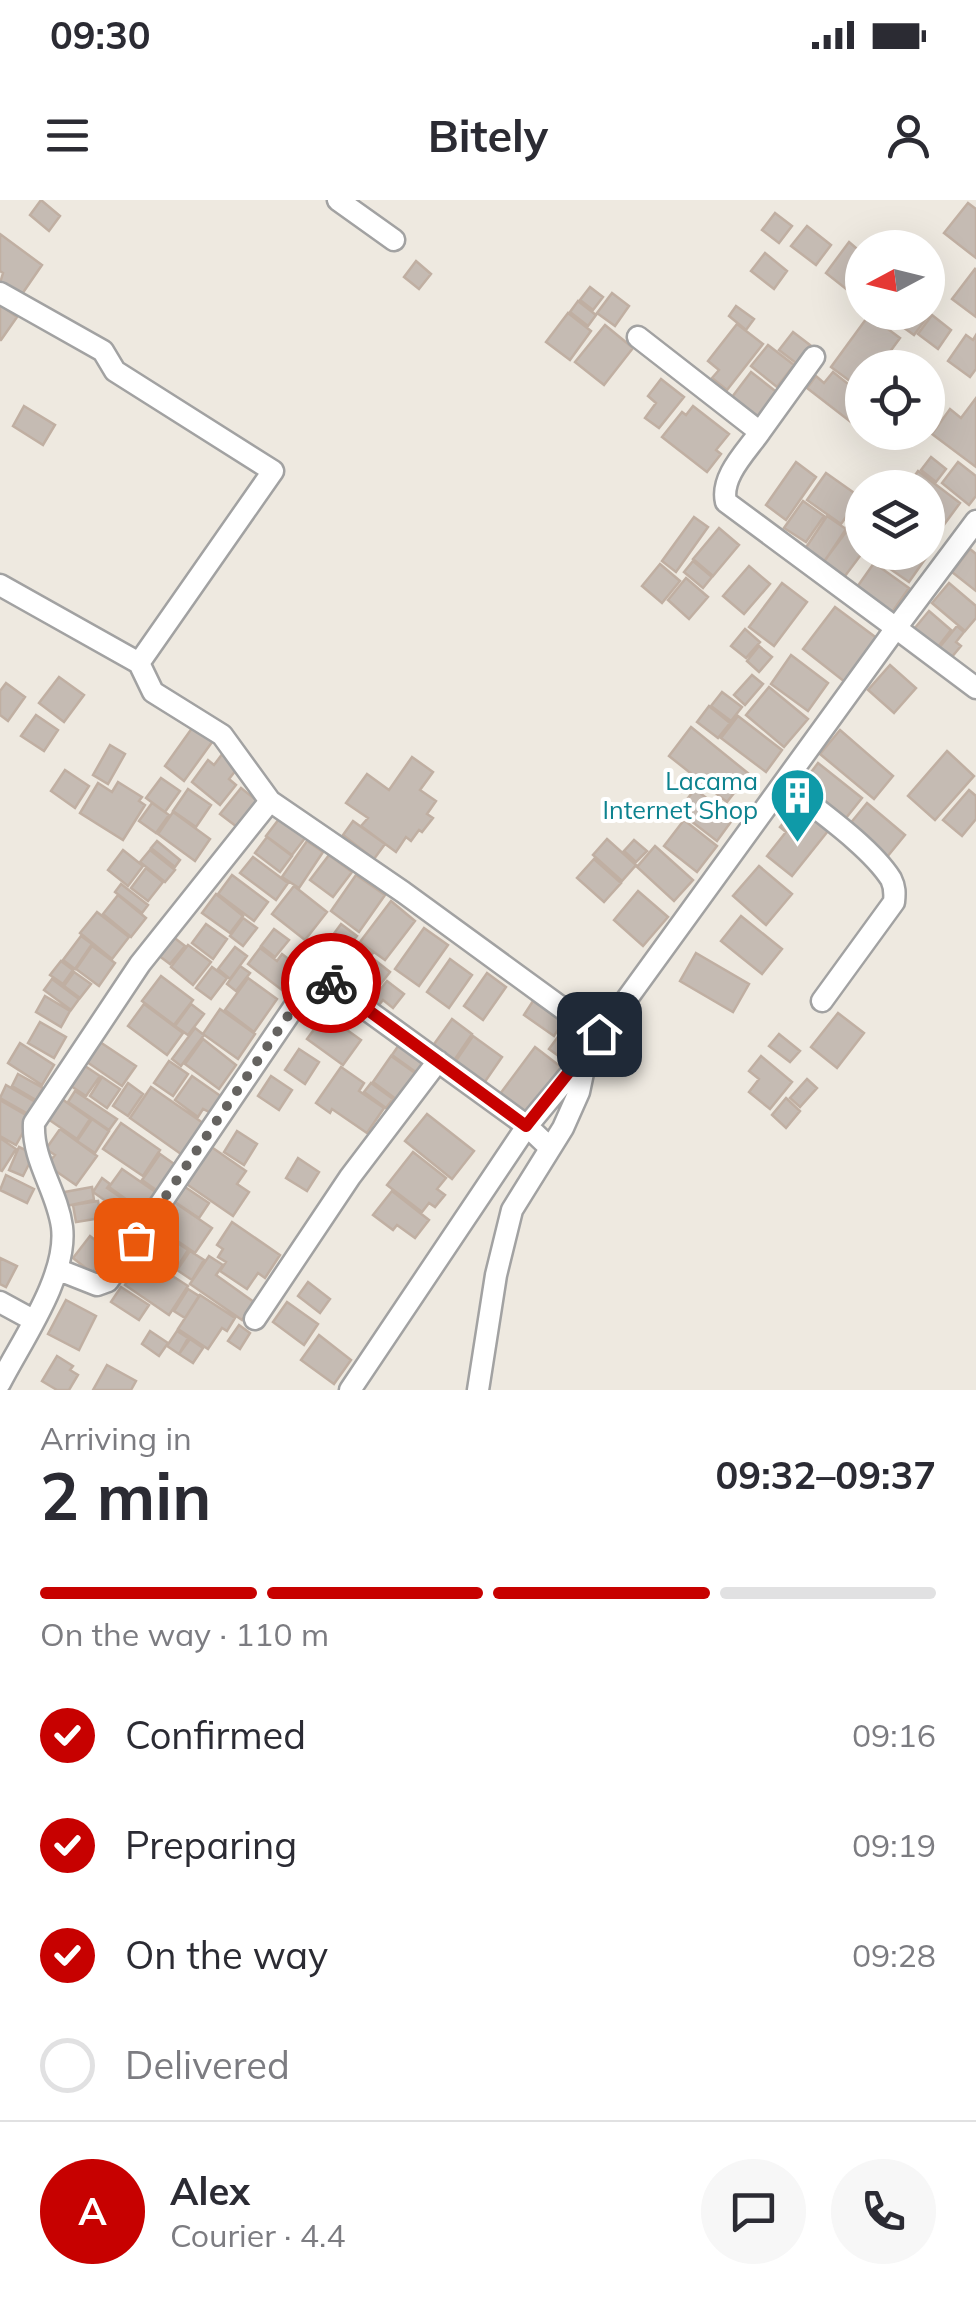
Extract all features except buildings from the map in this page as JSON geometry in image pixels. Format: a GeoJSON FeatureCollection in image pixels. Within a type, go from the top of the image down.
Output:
{"type":"FeatureCollection","features":[{"type":"Feature","properties":{"kind":"street"},"geometry":{"type":"LineString","coordinates":[[338,200],[394,240]]}},
{"type":"Feature","properties":{"kind":"street"},"geometry":{"type":"LineString","coordinates":[[0,293],[103,351],[115,371],[273,472],[139,663]]}},
{"type":"Feature","properties":{"kind":"street"},"geometry":{"type":"LineString","coordinates":[[638,338],[760,432]]}},
{"type":"Feature","properties":{"kind":"street"},"geometry":{"type":"LineString","coordinates":[[814,357],[727,480],[723,491],[726,502],[976,688]]}},
{"type":"Feature","properties":{"kind":"street"},"geometry":{"type":"LineString","coordinates":[[350,1390],[526,1126],[587,1054],[976,522]]}},
{"type":"Feature","properties":{"kind":"street"},"geometry":{"type":"LineString","coordinates":[[0,584],[139,663],[153,692],[222,735],[270,801],[599,1034]]}},
{"type":"Feature","properties":{"kind":"street"},"geometry":{"type":"LineString","coordinates":[[785,784],[854,841],[890,878],[896,891],[894,902],[822,1002]]}},
{"type":"Feature","properties":{"kind":"street"},"geometry":{"type":"LineString","coordinates":[[0,1383],[58,1270],[62,1229],[35,1150],[34,1123],[140,964],[270,801]]}},
{"type":"Feature","properties":{"kind":"street"},"geometry":{"type":"LineString","coordinates":[[58,1270],[97,1285],[108,1281],[313,979],[323,978],[550,1147]]}},
{"type":"Feature","properties":{"kind":"street"},"geometry":{"type":"LineString","coordinates":[[478,1390],[496,1275],[512,1210],[564,1128],[579,1092],[587,1054]]}},
{"type":"Feature","properties":{"kind":"street"},"geometry":{"type":"LineString","coordinates":[[255,1318],[350,1177],[438,1061]]}},
{"type":"Feature","properties":{"kind":"street"},"geometry":{"type":"LineString","coordinates":[[0,1302],[33,1320]]}},
{"type":"Feature","properties":{"kind":"way so far"},"geometry":{"type":"LineString","coordinates":[[136,1240],[313,979],[323,978],[331,983]]}},
{"type":"Feature","properties":{"kind":"place","name":"Lacama Internet Shop"},"geometry":{"type":"Point","coordinates":[797,844]}},
{"type":"Feature","properties":{"kind":"route"},"geometry":{"type":"LineString","coordinates":[[331,983],[526,1126],[587,1054],[599,1034]]}}]}
